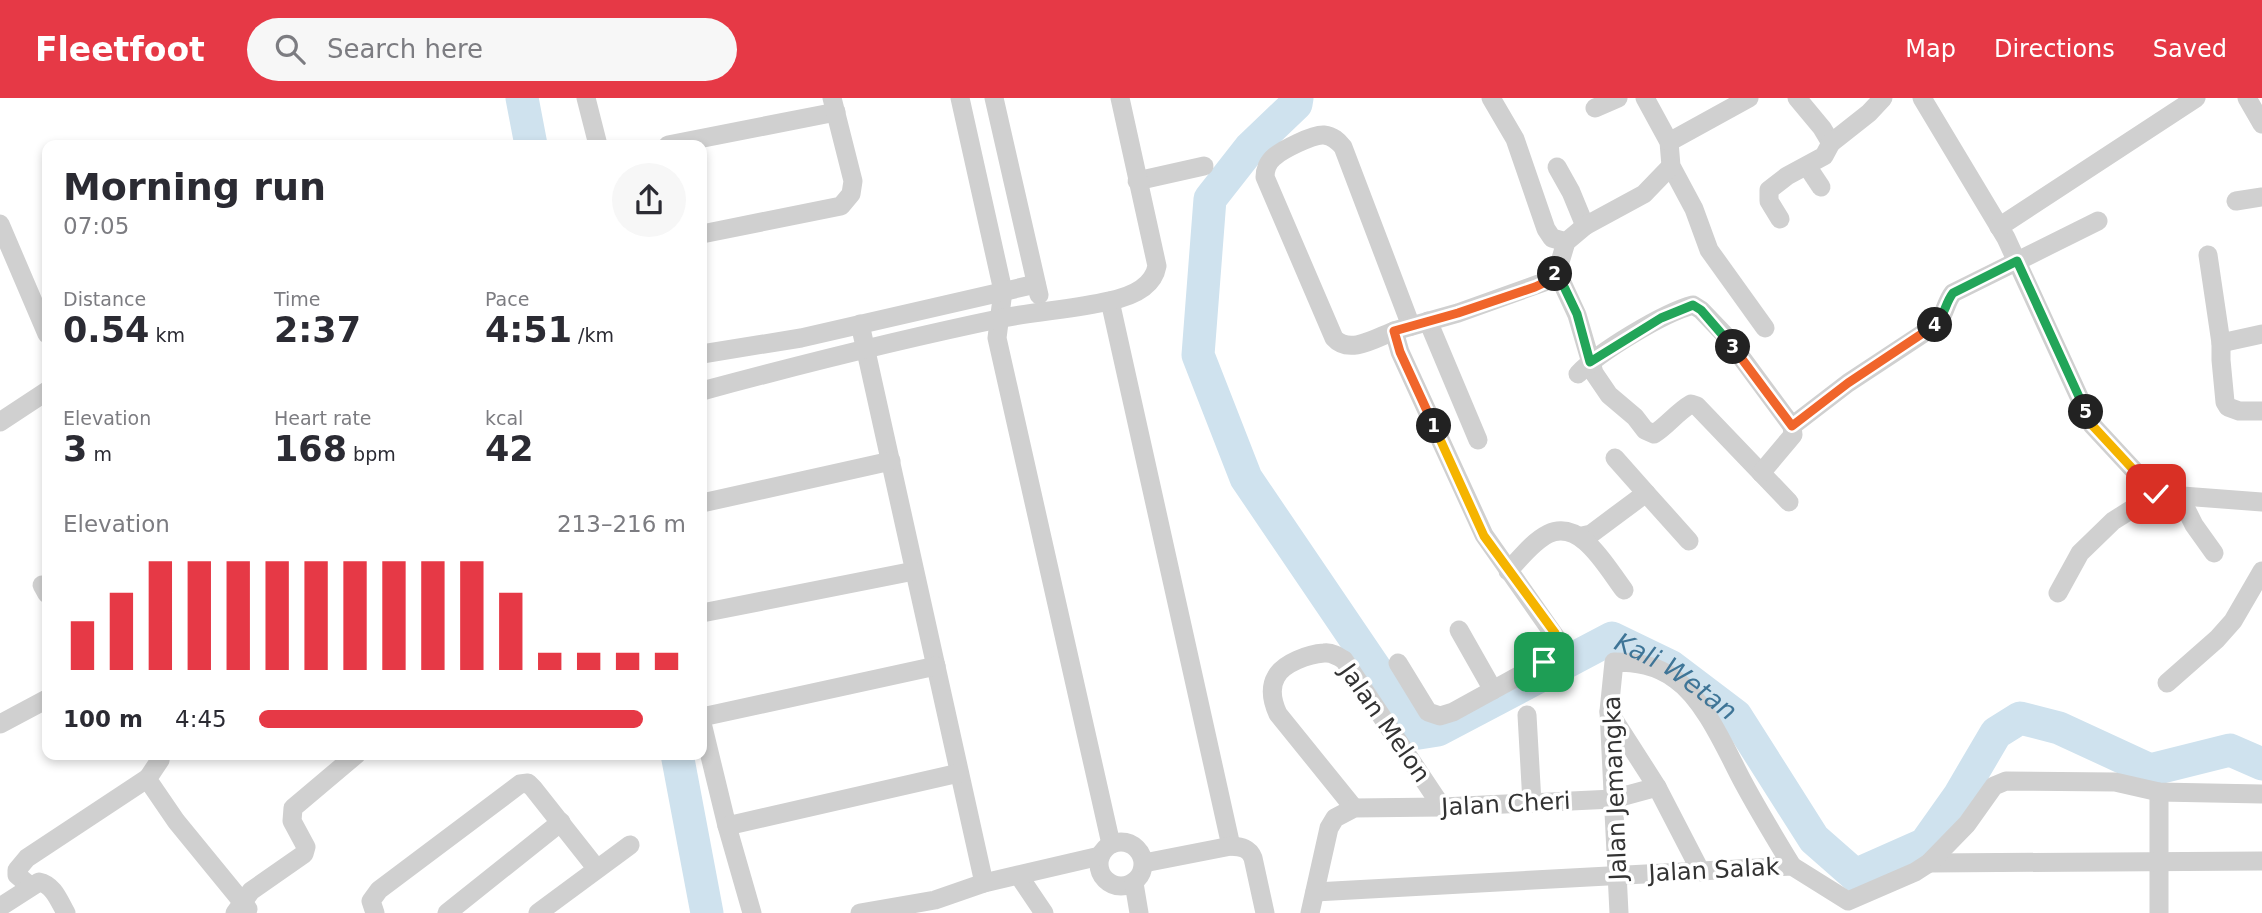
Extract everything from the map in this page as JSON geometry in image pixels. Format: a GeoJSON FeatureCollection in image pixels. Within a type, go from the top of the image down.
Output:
{"type":"FeatureCollection","features":[{"type":"Feature","properties":{"kind":"street"},"geometry":{"type":"LineString","coordinates":[[586,98],[597,140]]}},
{"type":"Feature","properties":{"kind":"street"},"geometry":{"type":"LineString","coordinates":[[860,913],[933,906],[984,883],[1019,876],[1106,850],[1129,842],[1142,854],[1144,863],[1134,883],[1121,887],[1107,881],[1100,869],[1106,850],[997,338],[1002,318],[1003,292],[960,98]]}},
{"type":"Feature","properties":{"kind":"street"},"geometry":{"type":"LineString","coordinates":[[994,98],[1042,310]]}},
{"type":"Feature","properties":{"kind":"street"},"geometry":{"type":"LineString","coordinates":[[707,390],[1002,318],[1110,301],[1148,286],[1157,267],[1120,98]]}},
{"type":"Feature","properties":{"kind":"street"},"geometry":{"type":"LineString","coordinates":[[1490,98],[1515,139],[1546,229],[1552,238],[1566,242]]}},
{"type":"Feature","properties":{"kind":"street"},"geometry":{"type":"LineString","coordinates":[[1595,108],[1618,98]]}},
{"type":"Feature","properties":{"kind":"street"},"geometry":{"type":"LineString","coordinates":[[1645,98],[1669,142],[1671,166],[1694,209],[1709,250],[1765,328]]}},
{"type":"Feature","properties":{"kind":"street"},"geometry":{"type":"LineString","coordinates":[[1669,142],[1749,98]]}},
{"type":"Feature","properties":{"kind":"street"},"geometry":{"type":"LineString","coordinates":[[1797,98],[1831,143]]}},
{"type":"Feature","properties":{"kind":"street"},"geometry":{"type":"LineString","coordinates":[[1780,219],[1769,201],[1769,190],[1787,176],[1824,156],[1831,143],[1869,113],[1883,98]]}},
{"type":"Feature","properties":{"kind":"street"},"geometry":{"type":"LineString","coordinates":[[1922,98],[2017,261],[2092,425],[2156,494]]}},
{"type":"Feature","properties":{"kind":"street"},"geometry":{"type":"LineString","coordinates":[[1999,227],[2196,98]]}},
{"type":"Feature","properties":{"kind":"street"},"geometry":{"type":"LineString","coordinates":[[2247,98],[2262,124]]}},
{"type":"Feature","properties":{"kind":"street"},"geometry":{"type":"LineString","coordinates":[[689,140],[834,105],[853,181],[851,194],[841,206],[707,232]]}},
{"type":"Feature","properties":{"kind":"street"},"geometry":{"type":"LineString","coordinates":[[1478,440],[1411,326],[1343,147],[1335,139],[1324,135],[1309,138],[1273,157],[1265,169],[1265,177],[1334,338],[1339,344],[1350,347],[1411,326],[1458,313],[1548,281],[1557,272],[1566,242],[1585,226],[1644,194],[1671,166]]}},
{"type":"Feature","properties":{"kind":"street"},"geometry":{"type":"LineString","coordinates":[[1137,181],[1203,166]]}},
{"type":"Feature","properties":{"kind":"street"},"geometry":{"type":"LineString","coordinates":[[1807,166],[1821,187]]}},
{"type":"Feature","properties":{"kind":"street"},"geometry":{"type":"LineString","coordinates":[[1557,167],[1585,226]]}},
{"type":"Feature","properties":{"kind":"street"},"geometry":{"type":"LineString","coordinates":[[2236,201],[2262,197]]}},
{"type":"Feature","properties":{"kind":"street"},"geometry":{"type":"LineString","coordinates":[[1792,426],[1848,383],[1936,325],[1953,293],[2098,220]]}},
{"type":"Feature","properties":{"kind":"street"},"geometry":{"type":"LineString","coordinates":[[0,224],[42,322]]}},
{"type":"Feature","properties":{"kind":"street"},"geometry":{"type":"LineString","coordinates":[[2208,256],[2221,343],[2225,402],[2228,407],[2239,411],[2262,411]]}},
{"type":"Feature","properties":{"kind":"street"},"geometry":{"type":"LineString","coordinates":[[1557,272],[1577,314],[1584,368]]}},
{"type":"Feature","properties":{"kind":"street"},"geometry":{"type":"LineString","coordinates":[[707,353],[801,338],[1036,284]]}},
{"type":"Feature","properties":{"kind":"street"},"geometry":{"type":"LineString","coordinates":[[1110,301],[1231,846]]}},
{"type":"Feature","properties":{"kind":"street"},"geometry":{"type":"LineString","coordinates":[[1584,368],[1661,318],[1693,305],[1724,334],[1792,426],[1793,435],[1760,472]]}},
{"type":"Feature","properties":{"kind":"street"},"geometry":{"type":"LineString","coordinates":[[860,324],[984,883]]}},
{"type":"Feature","properties":{"kind":"street"},"geometry":{"type":"LineString","coordinates":[[1398,663],[1422,704],[1434,716],[1453,712],[1544,662],[1557,644],[1555,633],[1484,536],[1400,352],[1411,326]]}},
{"type":"Feature","properties":{"kind":"street"},"geometry":{"type":"LineString","coordinates":[[2221,343],[2262,334]]}},
{"type":"Feature","properties":{"kind":"street"},"geometry":{"type":"LineString","coordinates":[[1584,368],[1594,373],[1609,395],[1635,417],[1645,430],[1654,434],[1691,404],[1702,410],[1789,502]]}},
{"type":"Feature","properties":{"kind":"street"},"geometry":{"type":"LineString","coordinates":[[0,422],[42,394]]}},
{"type":"Feature","properties":{"kind":"street"},"geometry":{"type":"LineString","coordinates":[[1615,458],[1689,541]]}},
{"type":"Feature","properties":{"kind":"street"},"geometry":{"type":"LineString","coordinates":[[707,502],[891,461]]}},
{"type":"Feature","properties":{"kind":"street"},"geometry":{"type":"LineString","coordinates":[[1582,536],[1591,534],[1646,493]]}},
{"type":"Feature","properties":{"kind":"street"},"geometry":{"type":"LineString","coordinates":[[2057,593],[2080,554],[2113,521],[2156,494],[2262,502]]}},
{"type":"Feature","properties":{"kind":"street"},"geometry":{"type":"LineString","coordinates":[[2179,495],[2194,525],[2214,553]]}},
{"type":"Feature","properties":{"kind":"street"},"geometry":{"type":"LineString","coordinates":[[1508,571],[1548,534],[1560,530],[1569,531],[1582,536],[1624,590]]}},
{"type":"Feature","properties":{"kind":"street"},"geometry":{"type":"LineString","coordinates":[[707,611],[914,570]]}},
{"type":"Feature","properties":{"kind":"street"},"geometry":{"type":"LineString","coordinates":[[2167,683],[2217,639],[2232,621],[2262,571]]}},
{"type":"Feature","properties":{"kind":"street"},"geometry":{"type":"LineString","coordinates":[[1460,630],[1493,690]]}},
{"type":"Feature","properties":{"kind":"street","name":"Jalan Melon"},"geometry":{"type":"LineString","coordinates":[[1354,808],[1278,714],[1272,701],[1276,676],[1291,663],[1324,653],[1335,654],[1344,660],[1442,807]]}},
{"type":"Feature","properties":{"kind":"street","name":"Jalan Jemangka"},"geometry":{"type":"LineString","coordinates":[[1619,913],[1609,711],[1614,662],[1634,662],[1650,666],[1677,680],[1707,714],[1767,826],[1792,866]]}},
{"type":"Feature","properties":{"kind":"street"},"geometry":{"type":"LineString","coordinates":[[707,716],[936,666]]}},
{"type":"Feature","properties":{"kind":"street"},"geometry":{"type":"LineString","coordinates":[[0,724],[42,702]]}},
{"type":"Feature","properties":{"kind":"street"},"geometry":{"type":"LineString","coordinates":[[1609,711],[1657,788],[1701,872]]}},
{"type":"Feature","properties":{"kind":"street"},"geometry":{"type":"LineString","coordinates":[[1527,715],[1532,803]]}},
{"type":"Feature","properties":{"kind":"street"},"geometry":{"type":"LineString","coordinates":[[707,744],[752,913]]}},
{"type":"Feature","properties":{"kind":"street"},"geometry":{"type":"LineString","coordinates":[[30,886],[17,875],[17,870],[27,858],[148,778],[160,760]]}},
{"type":"Feature","properties":{"kind":"street"},"geometry":{"type":"LineString","coordinates":[[148,778],[176,821],[243,909],[251,891],[303,854],[306,847],[292,821],[293,808],[350,760]]}},
{"type":"Feature","properties":{"kind":"street"},"geometry":{"type":"LineString","coordinates":[[727,826],[959,774]]}},
{"type":"Feature","properties":{"kind":"street"},"geometry":{"type":"LineString","coordinates":[[1929,863],[1967,824],[1994,786],[2006,781],[2115,782],[2159,792],[2262,794]]}},
{"type":"Feature","properties":{"kind":"street"},"geometry":{"type":"LineString","coordinates":[[375,913],[371,901],[379,890],[520,784],[528,783],[597,869]]}},
{"type":"Feature","properties":{"kind":"street","name":"Jalan Cheri"},"geometry":{"type":"LineString","coordinates":[[1354,808],[1613,799],[1657,788]]}},
{"type":"Feature","properties":{"kind":"street"},"geometry":{"type":"LineString","coordinates":[[2159,792],[2159,913]]}},
{"type":"Feature","properties":{"kind":"street"},"geometry":{"type":"LineString","coordinates":[[1310,913],[1329,828],[1335,818],[1354,808]]}},
{"type":"Feature","properties":{"kind":"street"},"geometry":{"type":"LineString","coordinates":[[447,913],[561,822]]}},
{"type":"Feature","properties":{"kind":"street"},"geometry":{"type":"LineString","coordinates":[[538,913],[630,845]]}},
{"type":"Feature","properties":{"kind":"street"},"geometry":{"type":"LineString","coordinates":[[1144,863],[1231,846],[1242,847],[1250,851],[1265,913]]}},
{"type":"Feature","properties":{"kind":"street","name":"Jalan Salak"},"geometry":{"type":"LineString","coordinates":[[1314,892],[1792,866],[1848,907],[1929,863],[2262,861]]}},
{"type":"Feature","properties":{"kind":"street"},"geometry":{"type":"LineString","coordinates":[[1019,876],[1044,913]]}},
{"type":"Feature","properties":{"kind":"street"},"geometry":{"type":"LineString","coordinates":[[0,907],[39,882],[46,883],[54,891],[66,913]]}},
{"type":"Feature","properties":{"kind":"street"},"geometry":{"type":"LineString","coordinates":[[1134,883],[1139,913]]}},
{"type":"Feature","properties":{"kind":"waterway"},"geometry":{"type":"LineString","coordinates":[[522,98],[530,140]]}},
{"type":"Feature","properties":{"kind":"waterway","name":"Kali Wetan"},"geometry":{"type":"LineString","coordinates":[[1297,98],[1296,104],[1250,148],[1210,199],[1198,355],[1246,478],[1419,733],[1438,730],[1612,638],[1670,666],[1736,716],[1814,839],[1855,875],[1925,844],[1959,796],[1996,733],[2020,718],[2059,728],[2150,770],[2230,750],[2262,764]]}},
{"type":"Feature","properties":{"kind":"waterway"},"geometry":{"type":"LineString","coordinates":[[678,760],[707,913]]}},
{"type":"Feature","properties":{"kind":"route"},"geometry":{"type":"LineString","coordinates":[[1544,662],[1557,644],[1555,633],[1484,536],[1400,352],[1394,331],[1535,287],[1548,281],[1557,272],[1577,314],[1590,362],[1661,318],[1693,305],[1724,334],[1792,426],[1900,346],[1936,325],[1953,293],[2017,261],[2092,425],[2156,494]]}}]}
